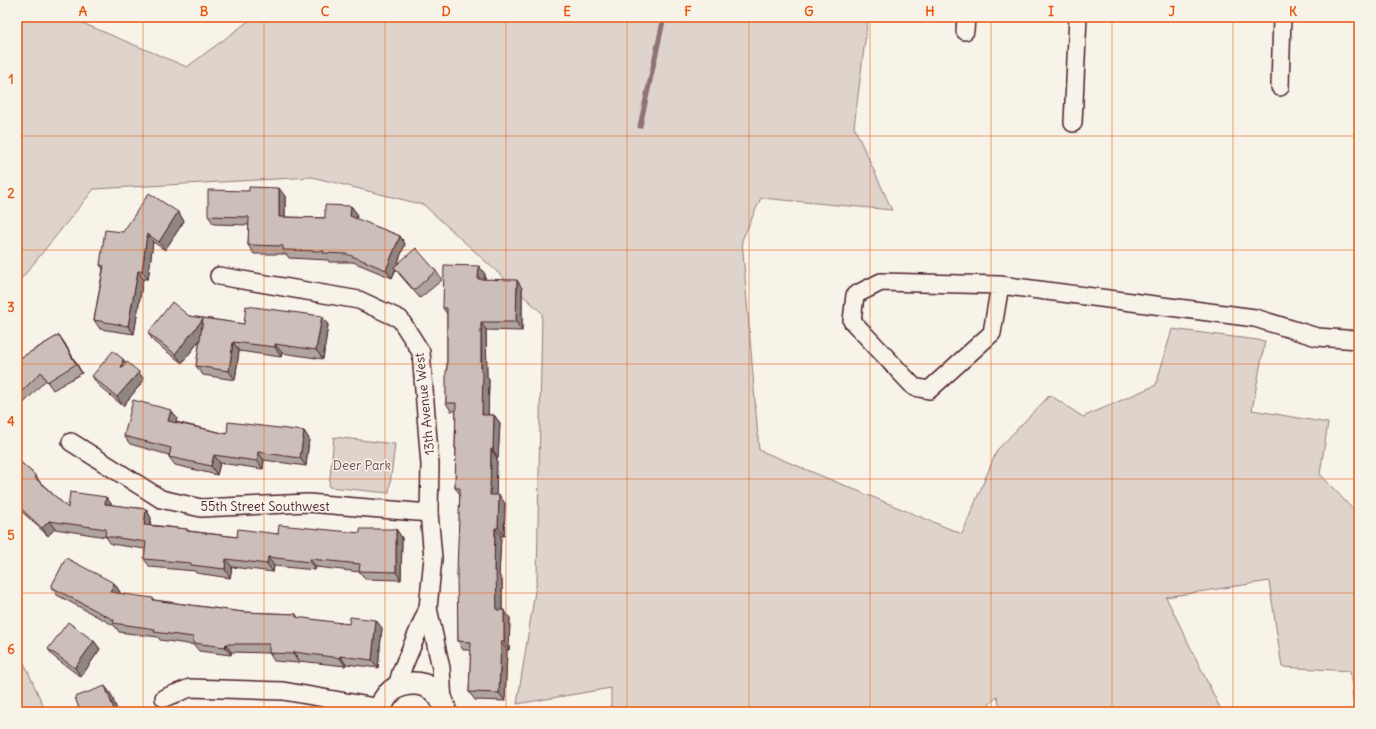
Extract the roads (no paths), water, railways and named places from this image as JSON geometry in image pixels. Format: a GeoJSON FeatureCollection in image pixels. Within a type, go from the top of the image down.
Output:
{"type":"FeatureCollection","features":[{"type":"Feature","properties":{"kind":"street"},"geometry":{"type":"LineString","coordinates":[[1073,123],[1078,17]]}},
{"type":"Feature","properties":{"kind":"street"},"geometry":{"type":"LineString","coordinates":[[1280,87],[1282,17]]}},
{"type":"Feature","properties":{"kind":"street","name":"13th Avenue West"},"geometry":{"type":"LineString","coordinates":[[219,276],[359,300],[400,319],[421,352],[430,466],[429,513],[433,558],[428,608],[401,672],[397,687]]}},
{"type":"Feature","properties":{"kind":"street"},"geometry":{"type":"LineString","coordinates":[[1000,285],[992,333],[929,390],[914,387],[852,321],[855,295],[881,282],[1000,285],[1255,318],[1317,337],[1359,340]]}},
{"type":"Feature","properties":{"kind":"street","name":"55th Street Southwest"},"geometry":{"type":"LineString","coordinates":[[70,442],[161,499],[201,508],[308,503],[429,513]]}},
{"type":"Feature","properties":{"kind":"street","name":"13th Avenue West"},"geometry":{"type":"LineString","coordinates":[[428,608],[441,668],[444,708]]}},
{"type":"Feature","properties":{"kind":"street"},"geometry":{"type":"LineString","coordinates":[[164,698],[190,688],[283,691],[380,710],[386,697],[397,687],[412,683],[426,686],[438,695],[444,708]]}},
{"type":"Feature","properties":{"kind":"waterway"},"geometry":{"type":"LineString","coordinates":[[640,126],[664,17]]}},
{"type":"Feature","properties":{"kind":"park label","name":"Deer Park"},"geometry":{"type":"Point","coordinates":[362,465]}}]}
